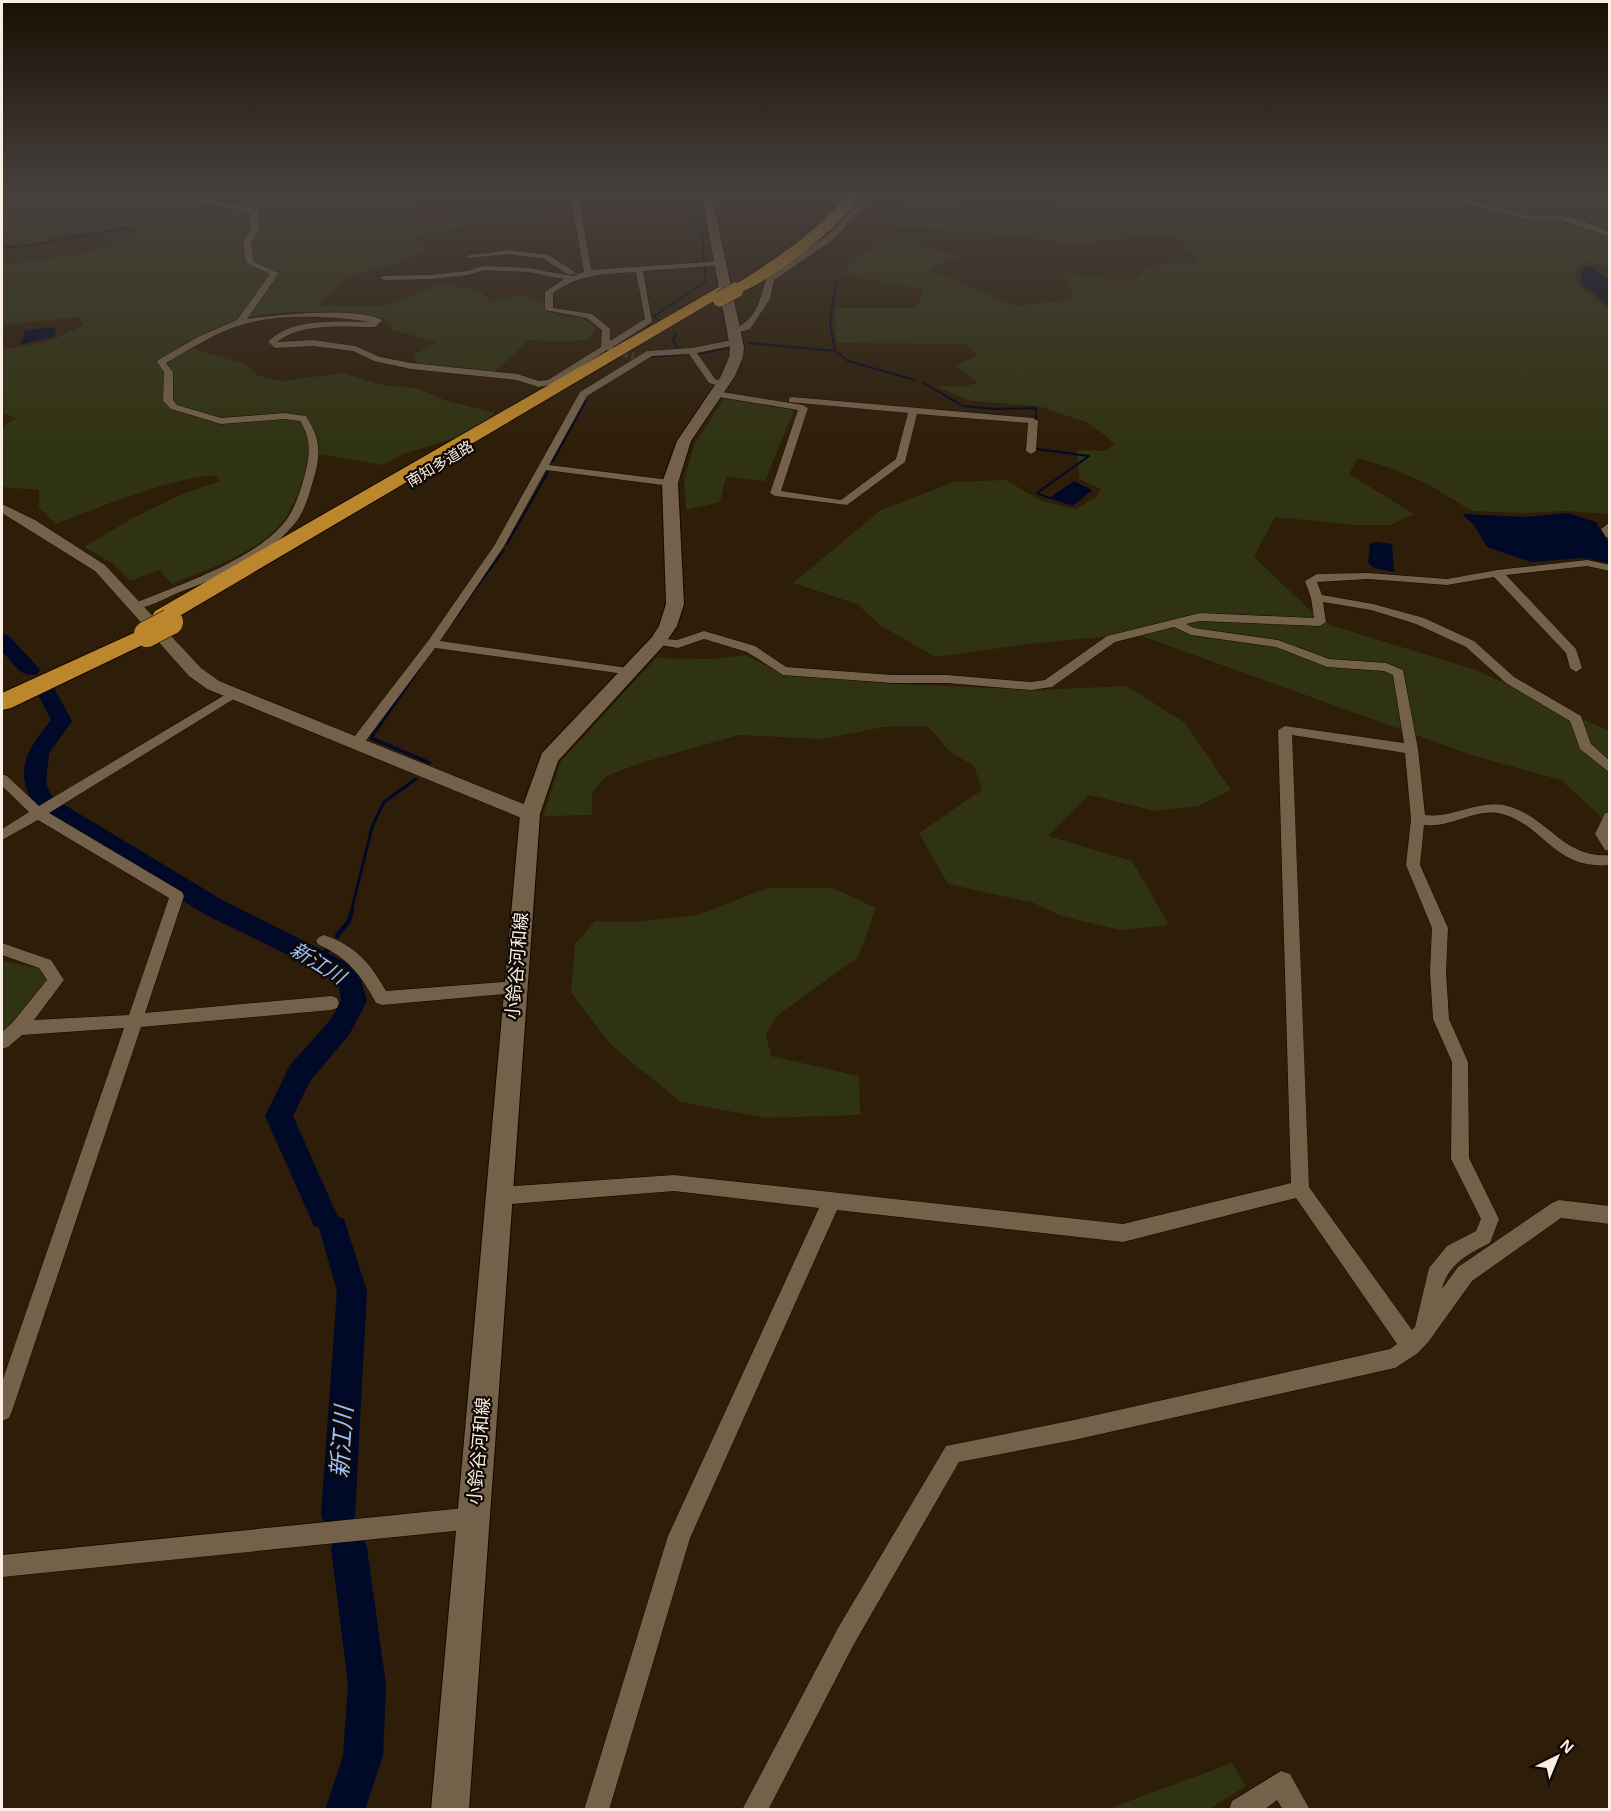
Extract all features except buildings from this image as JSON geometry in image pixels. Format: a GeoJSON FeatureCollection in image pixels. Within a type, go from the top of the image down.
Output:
{"type":"FeatureCollection","features":[{"type":"Feature","properties":{"kind":"highway","name":"南知多道路"},"geometry":{"type":"LineString","coordinates":[[727,291],[747,277]]}},
{"type":"Feature","properties":{"kind":"highway","name":"南知多道路"},"geometry":{"type":"LineString","coordinates":[[2,692],[141,623],[166,619],[751,277]]}},
{"type":"Feature","properties":{"kind":"highway","name":"南知多道路"},"geometry":{"type":"LineString","coordinates":[[2,702],[141,623]]}},
{"type":"Feature","properties":{"kind":"main road","name":"小鈴谷河和線"},"geometry":{"type":"LineString","coordinates":[[450,1809],[530,814],[549,758],[658,641],[668,626],[675,604],[670,483],[684,441],[719,391],[736,357],[736,337],[725,277]]}},
{"type":"Feature","properties":{"kind":"street"},"geometry":{"type":"LineString","coordinates":[[240,322],[272,277]]}},
{"type":"Feature","properties":{"kind":"street"},"geometry":{"type":"LineString","coordinates":[[384,278],[436,277]]}},
{"type":"Feature","properties":{"kind":"street"},"geometry":{"type":"LineString","coordinates":[[574,277],[549,292],[549,310],[589,316],[606,329],[607,347]]}},
{"type":"Feature","properties":{"kind":"street"},"geometry":{"type":"LineString","coordinates":[[141,623],[268,543],[291,521],[305,492],[316,457],[313,433],[303,418],[284,416],[221,421],[174,407],[168,401],[169,372],[161,362],[201,339],[240,322],[289,315],[349,316],[378,320],[375,324],[293,331],[272,342],[275,345],[313,344],[355,349],[377,359],[411,366],[517,377],[539,384],[551,382],[649,320],[640,277]]}},
{"type":"Feature","properties":{"kind":"street"},"geometry":{"type":"LineString","coordinates":[[356,744],[432,644],[499,546],[583,394],[637,357],[650,353],[692,351],[736,337],[747,327],[766,299],[770,279],[774,277]]}},
{"type":"Feature","properties":{"kind":"street"},"geometry":{"type":"LineString","coordinates":[[692,351],[719,391],[803,408],[775,493],[843,503],[901,460],[912,410]]}},
{"type":"Feature","properties":{"kind":"street"},"geometry":{"type":"LineString","coordinates":[[719,391],[1033,421],[1031,451]]}},
{"type":"Feature","properties":{"kind":"street"},"geometry":{"type":"LineString","coordinates":[[542,467],[670,483]]}},
{"type":"Feature","properties":{"kind":"street"},"geometry":{"type":"LineString","coordinates":[[2,508],[30,522],[100,568],[141,623],[195,672],[233,694],[530,814]]}},
{"type":"Feature","properties":{"kind":"street"},"geometry":{"type":"LineString","coordinates":[[1610,525],[1606,529],[1610,534]]}},
{"type":"Feature","properties":{"kind":"street"},"geometry":{"type":"LineString","coordinates":[[658,641],[678,644],[704,635],[751,649],[783,671],[892,679],[947,679],[1031,686],[1048,684],[1111,639],[1200,617],[1320,622],[1317,598],[1311,581],[1317,577],[1368,576],[1447,582],[1497,573],[1587,563],[1610,568]]}},
{"type":"Feature","properties":{"kind":"street"},"geometry":{"type":"LineString","coordinates":[[1497,573],[1572,652],[1576,668]]}},
{"type":"Feature","properties":{"kind":"street"},"geometry":{"type":"LineString","coordinates":[[1317,598],[1372,607],[1410,618],[1470,644],[1510,680],[1576,719],[1585,746],[1610,769]]}},
{"type":"Feature","properties":{"kind":"street"},"geometry":{"type":"LineString","coordinates":[[1177,624],[1191,631],[1278,644],[1327,663],[1386,667],[1399,673],[1411,749],[1418,819],[1413,865],[1440,928],[1438,972],[1441,1019],[1460,1062],[1460,1159],[1490,1219],[1483,1237],[1454,1252],[1436,1275],[1416,1340]]}},
{"type":"Feature","properties":{"kind":"street"},"geometry":{"type":"LineString","coordinates":[[432,644],[628,672]]}},
{"type":"Feature","properties":{"kind":"street"},"geometry":{"type":"LineString","coordinates":[[2,835],[233,694]]}},
{"type":"Feature","properties":{"kind":"street"},"geometry":{"type":"LineString","coordinates":[[1411,749],[1285,730],[1299,1189],[1416,1340]]}},
{"type":"Feature","properties":{"kind":"street"},"geometry":{"type":"LineString","coordinates":[[2,779],[38,813],[177,896],[2,1412]]}},
{"type":"Feature","properties":{"kind":"street"},"geometry":{"type":"LineString","coordinates":[[1418,819],[1435,821],[1494,807],[1510,811],[1581,860],[1597,864],[1610,860]]}},
{"type":"Feature","properties":{"kind":"street"},"geometry":{"type":"LineString","coordinates":[[1610,817],[1602,834],[1610,846]]}},
{"type":"Feature","properties":{"kind":"street"},"geometry":{"type":"LineString","coordinates":[[324,941],[340,946],[367,969],[382,998],[515,987]]}},
{"type":"Feature","properties":{"kind":"street"},"geometry":{"type":"LineString","coordinates":[[2,949],[45,964],[56,980],[18,1028],[2,1042]]}},
{"type":"Feature","properties":{"kind":"street"},"geometry":{"type":"LineString","coordinates":[[18,1028],[135,1021],[331,1003]]}},
{"type":"Feature","properties":{"kind":"street"},"geometry":{"type":"LineString","coordinates":[[500,1196],[674,1183],[1123,1233],[1299,1189]]}},
{"type":"Feature","properties":{"kind":"street"},"geometry":{"type":"LineString","coordinates":[[596,1809],[679,1536],[832,1200]]}},
{"type":"Feature","properties":{"kind":"street"},"geometry":{"type":"LineString","coordinates":[[754,1809],[846,1636],[953,1453],[1074,1430],[1395,1358],[1416,1340],[1466,1274],[1559,1209],[1610,1215]]}},
{"type":"Feature","properties":{"kind":"street"},"geometry":{"type":"LineString","coordinates":[[2,1566],[474,1518]]}},
{"type":"Feature","properties":{"kind":"street"},"geometry":{"type":"LineString","coordinates":[[1241,1809],[1281,1783],[1298,1809]]}},
{"type":"Feature","properties":{"kind":"green space"},"geometry":{"type":"Polygon","coordinates":[[[2,277],[348,277],[319,305],[386,305],[442,284],[476,289],[492,301],[518,295],[543,302],[546,311],[561,316],[581,317],[596,328],[589,339],[561,342],[529,340],[494,372],[417,364],[414,355],[436,342],[393,330],[385,318],[348,314],[287,312],[249,317],[219,327],[181,345],[247,365],[258,376],[282,381],[343,373],[382,385],[417,388],[447,401],[495,413],[464,435],[400,455],[383,465],[312,453],[301,486],[286,517],[276,529],[264,540],[234,558],[172,584],[159,570],[130,581],[112,563],[84,547],[133,518],[182,494],[220,481],[214,475],[174,483],[56,524],[39,508],[39,490],[2,487],[2,427],[16,418],[2,413],[2,350],[48,342],[84,325],[78,317],[2,325],[2,277]]]}},
{"type":"Feature","properties":{"kind":"green space"},"geometry":{"type":"Polygon","coordinates":[[[852,277],[946,277],[1018,306],[1074,299],[1065,277],[1133,281],[1138,277],[1576,277],[1576,284],[1609,309],[1609,514],[1565,511],[1525,513],[1472,511],[1431,486],[1394,469],[1358,458],[1349,474],[1414,514],[1390,525],[1354,525],[1275,517],[1254,557],[1311,611],[1330,625],[1476,670],[1609,731],[1609,828],[1596,812],[1561,780],[1474,756],[1136,634],[1036,643],[935,657],[880,625],[857,604],[793,583],[881,510],[954,482],[1006,480],[1041,501],[1076,509],[1095,498],[1101,489],[1079,479],[1077,450],[1105,451],[1115,444],[1089,423],[1038,406],[971,401],[936,386],[962,387],[978,383],[956,366],[978,355],[966,344],[836,343],[835,308],[917,308],[924,289],[852,277]]]}},
{"type":"Feature","properties":{"kind":"green space"},"geometry":{"type":"Polygon","coordinates":[[[724,399],[794,410],[765,481],[726,477],[720,502],[686,510],[684,478],[695,443],[724,399]]]}},
{"type":"Feature","properties":{"kind":"green space"},"geometry":{"type":"Polygon","coordinates":[[[746,655],[784,675],[899,684],[1035,690],[1127,686],[1185,723],[1231,790],[1198,806],[1155,811],[1089,795],[1048,836],[1132,861],[1169,925],[1120,930],[1061,916],[1034,903],[948,884],[919,833],[982,790],[974,766],[949,751],[928,726],[883,727],[823,739],[739,735],[644,762],[606,776],[592,793],[592,815],[543,816],[561,761],[656,658],[713,659],[746,655]]]}},
{"type":"Feature","properties":{"kind":"green space"},"geometry":{"type":"Polygon","coordinates":[[[767,888],[833,888],[876,908],[858,957],[778,1015],[766,1034],[771,1056],[859,1076],[860,1115],[765,1118],[681,1102],[613,1047],[571,993],[575,944],[595,921],[635,922],[698,915],[767,888]]]}},
{"type":"Feature","properties":{"kind":"green space"},"geometry":{"type":"Polygon","coordinates":[[[2,961],[38,968],[47,981],[2,1033],[2,961]]]}},
{"type":"Feature","properties":{"kind":"green space"},"geometry":{"type":"Polygon","coordinates":[[[1232,1763],[1246,1786],[1210,1809],[1108,1809],[1232,1763]]]}},
{"type":"Feature","properties":{"kind":"water"},"geometry":{"type":"Polygon","coordinates":[[[1581,277],[1605,277],[1609,279],[1609,306],[1581,283],[1581,277]]]}},
{"type":"Feature","properties":{"kind":"water"},"geometry":{"type":"Polygon","coordinates":[[[52,327],[56,330],[55,336],[21,345],[20,341],[25,335],[22,331],[52,327]]]}},
{"type":"Feature","properties":{"kind":"water"},"geometry":{"type":"Polygon","coordinates":[[[1074,481],[1092,490],[1073,506],[1049,498],[1074,481]]]}},
{"type":"Feature","properties":{"kind":"water"},"geometry":{"type":"Polygon","coordinates":[[[1568,513],[1596,522],[1609,544],[1609,563],[1584,558],[1531,562],[1487,547],[1474,525],[1462,514],[1525,517],[1568,513]]]}},
{"type":"Feature","properties":{"kind":"water"},"geometry":{"type":"Polygon","coordinates":[[[1376,542],[1392,544],[1394,572],[1374,568],[1368,563],[1370,544],[1376,542]]]}},
{"type":"Feature","properties":{"kind":"waterway"},"geometry":{"type":"LineString","coordinates":[[660,321],[654,316],[705,282],[705,277]]}},
{"type":"Feature","properties":{"kind":"waterway"},"geometry":{"type":"LineString","coordinates":[[835,351],[830,324],[836,282]]}},
{"type":"Feature","properties":{"kind":"waterway"},"geometry":{"type":"LineString","coordinates":[[674,333],[676,335],[673,341],[678,349]]}},
{"type":"Feature","properties":{"kind":"waterway"},"geometry":{"type":"LineString","coordinates":[[748,343],[835,351]]}},
{"type":"Feature","properties":{"kind":"waterway"},"geometry":{"type":"LineString","coordinates":[[698,354],[727,348]]}},
{"type":"Feature","properties":{"kind":"waterway"},"geometry":{"type":"LineString","coordinates":[[835,351],[848,361],[914,380]]}},
{"type":"Feature","properties":{"kind":"waterway"},"geometry":{"type":"LineString","coordinates":[[649,357],[691,354]]}},
{"type":"Feature","properties":{"kind":"waterway"},"geometry":{"type":"LineString","coordinates":[[924,383],[963,406],[993,409],[1036,408],[1036,424]]}},
{"type":"Feature","properties":{"kind":"waterway"},"geometry":{"type":"LineString","coordinates":[[552,462],[586,401]]}},
{"type":"Feature","properties":{"kind":"waterway"},"geometry":{"type":"LineString","coordinates":[[1036,447],[1036,449],[1089,456],[1037,493],[1049,498]]}},
{"type":"Feature","properties":{"kind":"waterway"},"geometry":{"type":"LineString","coordinates":[[507,544],[548,472]]}},
{"type":"Feature","properties":{"kind":"waterway"},"geometry":{"type":"LineString","coordinates":[[462,608],[504,550]]}},
{"type":"Feature","properties":{"kind":"waterway"},"geometry":{"type":"LineString","coordinates":[[455,618],[463,607]]}},
{"type":"Feature","properties":{"kind":"waterway","name":"新江川"},"geometry":{"type":"LineString","coordinates":[[2,640],[30,670]]}},
{"type":"Feature","properties":{"kind":"waterway"},"geometry":{"type":"LineString","coordinates":[[419,669],[371,738],[430,763]]}},
{"type":"Feature","properties":{"kind":"waterway","name":"新江川"},"geometry":{"type":"LineString","coordinates":[[44,803],[35,784],[38,752],[62,721],[47,693]]}},
{"type":"Feature","properties":{"kind":"waterway"},"geometry":{"type":"LineString","coordinates":[[351,912],[372,827],[384,802],[416,779]]}},
{"type":"Feature","properties":{"kind":"waterway","name":"新江川"},"geometry":{"type":"LineString","coordinates":[[55,810],[215,908],[320,959],[337,969],[351,983],[354,1001],[340,1027],[300,1073],[279,1116],[324,1216]]}},
{"type":"Feature","properties":{"kind":"waterway"},"geometry":{"type":"LineString","coordinates":[[337,936],[349,921],[352,910]]}},
{"type":"Feature","properties":{"kind":"waterway"},"geometry":{"type":"LineString","coordinates":[[320,959],[328,949]]}},
{"type":"Feature","properties":{"kind":"waterway","name":"新江川"},"geometry":{"type":"LineString","coordinates":[[333,1229],[352,1291],[338,1515]]}},
{"type":"Feature","properties":{"kind":"waterway","name":"新江川"},"geometry":{"type":"LineString","coordinates":[[345,1810],[363,1756],[367,1685],[349,1548]]}},
{"type":"Feature","properties":{"kind":"tunnel"},"geometry":{"type":"LineString","coordinates":[[609,348],[634,356]]}}]}
